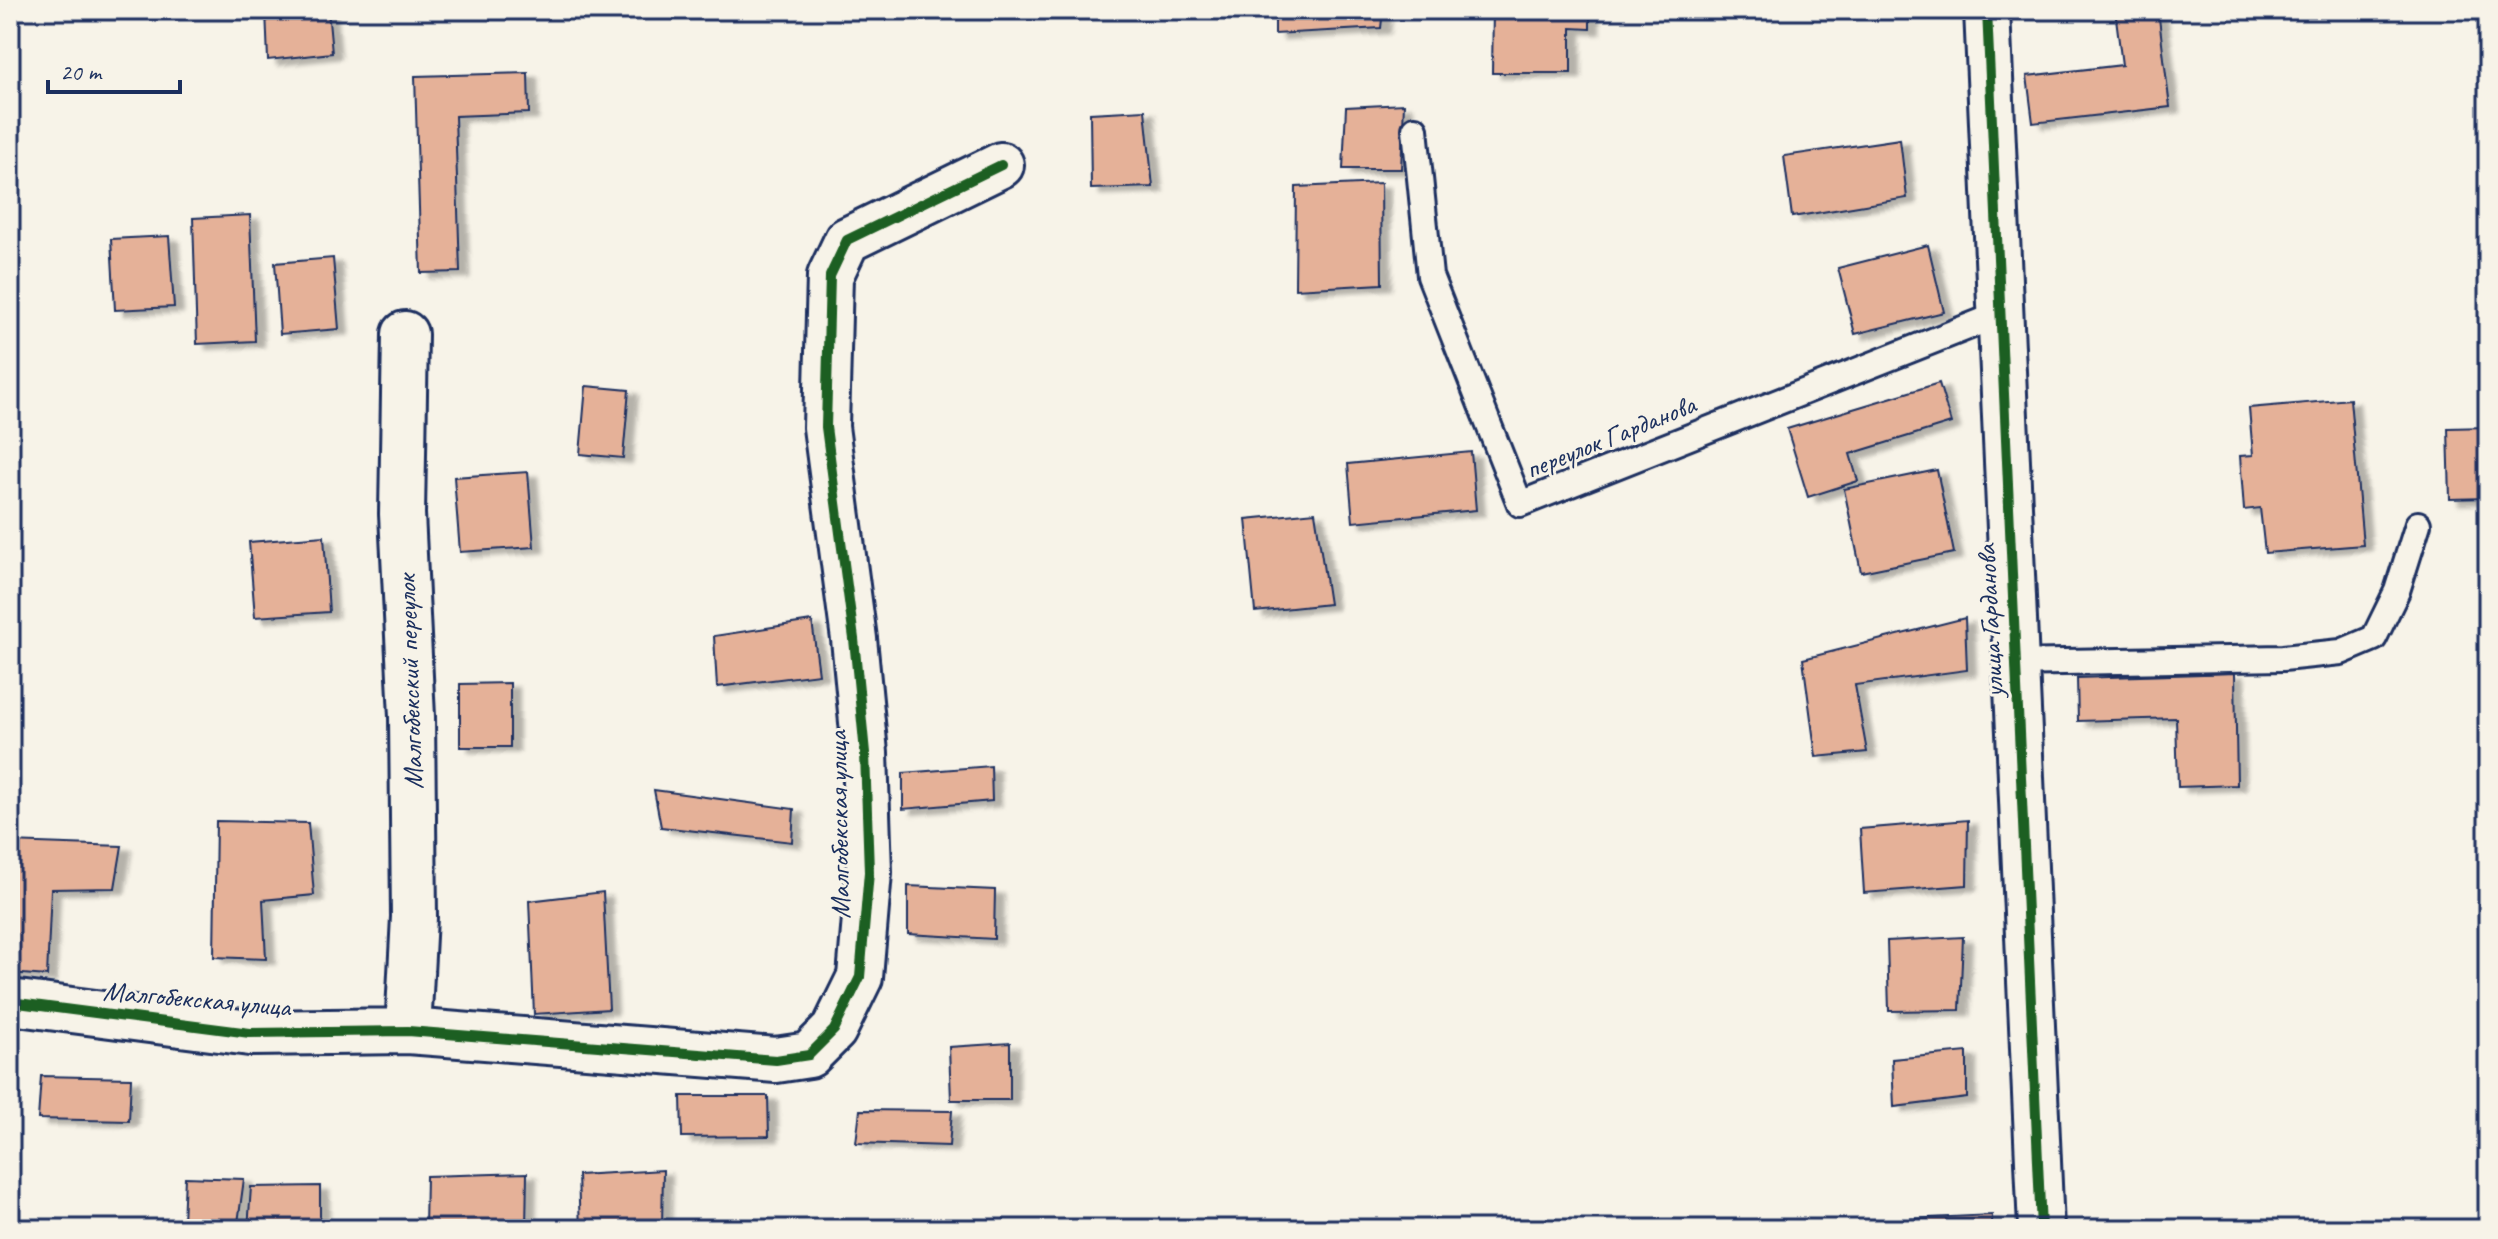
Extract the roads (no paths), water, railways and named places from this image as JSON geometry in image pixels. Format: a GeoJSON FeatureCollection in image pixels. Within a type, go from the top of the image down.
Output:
{"type":"FeatureCollection","features":[{"type":"Feature","properties":{"kind":"street","name":"улица Гарданова"},"geometry":{"type":"LineString","coordinates":[[1987,10],[1998,315],[2041,1229]]}},
{"type":"Feature","properties":{"kind":"street","name":"Малгобекская улица"},"geometry":{"type":"LineString","coordinates":[[10,1002],[250,1033],[408,1031],[776,1060],[809,1055],[834,1030],[860,977],[869,872],[865,753],[857,667],[826,427],[830,276],[847,240],[1001,165]]}},
{"type":"Feature","properties":{"kind":"street","name":"Малгобекский переулок"},"geometry":{"type":"LineString","coordinates":[[405,334],[402,514],[412,717],[414,917],[408,1031]]}},
{"type":"Feature","properties":{"kind":"lane","name":"переулок Гарданова"},"geometry":{"type":"LineString","coordinates":[[1415,129],[1430,276],[1520,504],[1998,315]]}},
{"type":"Feature","properties":{"kind":"lane"},"geometry":{"type":"LineString","coordinates":[[2015,663],[2283,658],[2341,652],[2374,638],[2397,591],[2418,524]]}}]}
